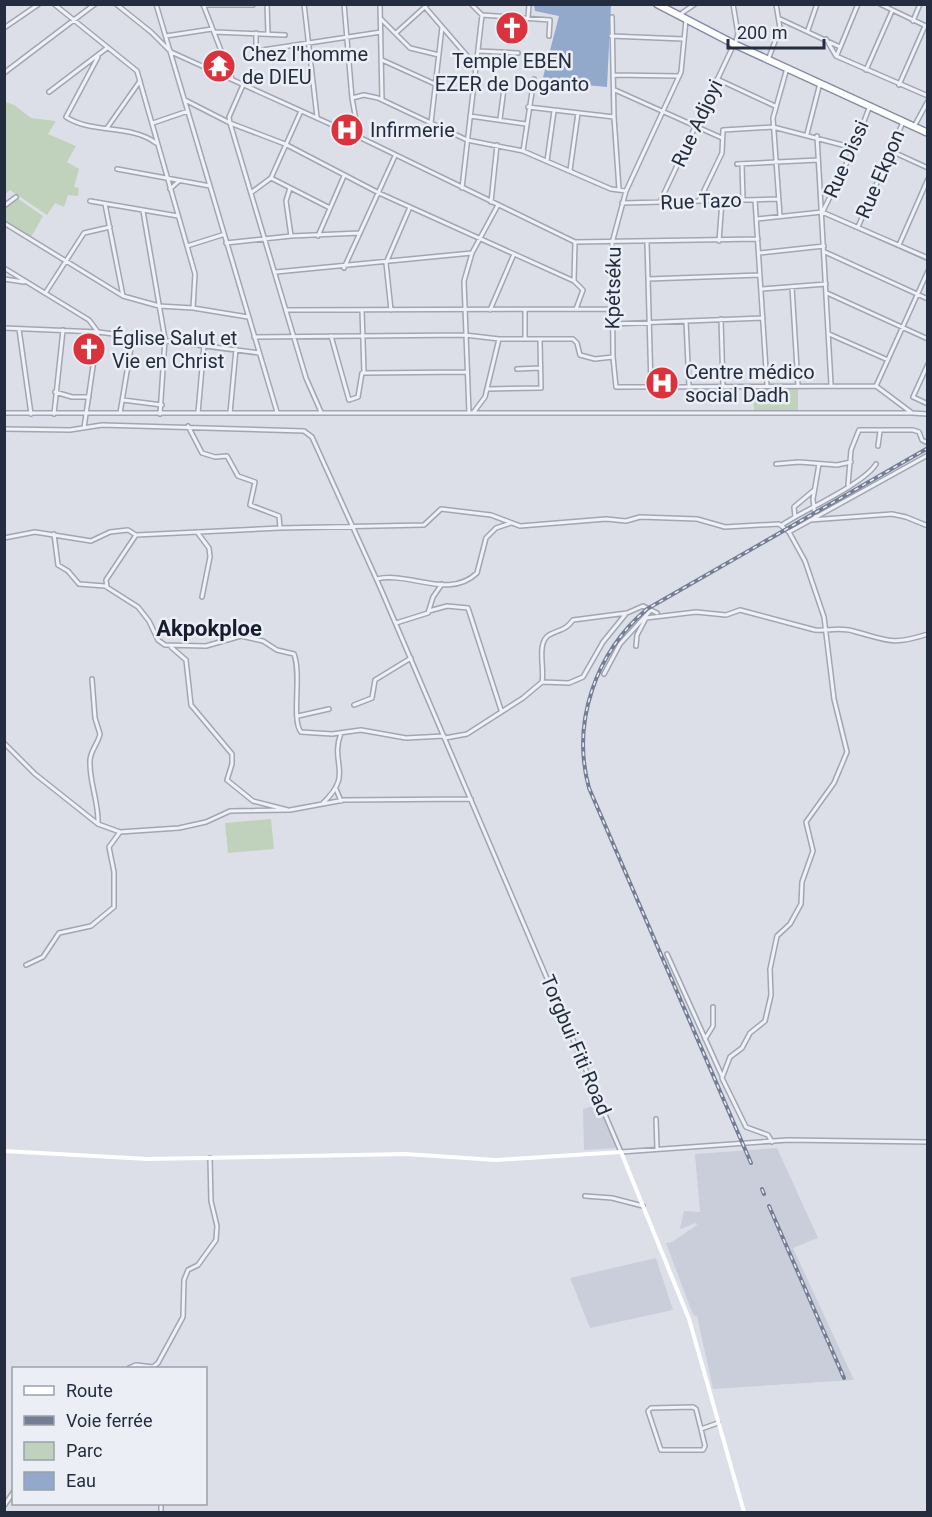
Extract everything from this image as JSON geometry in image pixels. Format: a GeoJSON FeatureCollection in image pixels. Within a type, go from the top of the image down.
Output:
{"type":"FeatureCollection","features":[{"type":"Feature","properties":{"kind":"highway"},"geometry":{"type":"LineString","coordinates":[[657,4],[927,131]]}},
{"type":"Feature","properties":{"kind":"highway"},"geometry":{"type":"LineString","coordinates":[[665,4],[684,17]]}},
{"type":"Feature","properties":{"kind":"highway"},"geometry":{"type":"LineString","coordinates":[[768,58],[903,122],[915,125]]}},
{"type":"Feature","properties":{"kind":"street"},"geometry":{"type":"LineString","coordinates":[[4,28],[39,4]]}},
{"type":"Feature","properties":{"kind":"street"},"geometry":{"type":"LineString","coordinates":[[54,4],[137,71],[196,279],[193,308]]}},
{"type":"Feature","properties":{"kind":"street"},"geometry":{"type":"LineString","coordinates":[[4,73],[75,22],[95,4]]}},
{"type":"Feature","properties":{"kind":"street"},"geometry":{"type":"LineString","coordinates":[[116,4],[151,32],[171,52],[317,117],[575,242],[758,239]]}},
{"type":"Feature","properties":{"kind":"street"},"geometry":{"type":"LineString","coordinates":[[156,4],[277,412]]}},
{"type":"Feature","properties":{"kind":"street"},"geometry":{"type":"LineString","coordinates":[[267,4],[268,33]]}},
{"type":"Feature","properties":{"kind":"street"},"geometry":{"type":"LineString","coordinates":[[304,4],[317,117]]}},
{"type":"Feature","properties":{"kind":"street"},"geometry":{"type":"LineString","coordinates":[[344,4],[352,98],[359,137]]}},
{"type":"Feature","properties":{"kind":"street"},"geometry":{"type":"LineString","coordinates":[[380,4],[382,100]]}},
{"type":"Feature","properties":{"kind":"street"},"geometry":{"type":"LineString","coordinates":[[471,4],[482,15],[550,20],[549,36]]}},
{"type":"Feature","properties":{"kind":"street"},"geometry":{"type":"LineString","coordinates":[[528,19],[529,4]]}},
{"type":"Feature","properties":{"kind":"street"},"geometry":{"type":"LineString","coordinates":[[684,17],[695,4]]}},
{"type":"Feature","properties":{"kind":"street"},"geometry":{"type":"LineString","coordinates":[[733,4],[738,34],[735,42]]}},
{"type":"Feature","properties":{"kind":"street"},"geometry":{"type":"LineString","coordinates":[[768,58],[779,32],[780,19],[776,4]]}},
{"type":"Feature","properties":{"kind":"street"},"geometry":{"type":"LineString","coordinates":[[808,30],[817,4]]}},
{"type":"Feature","properties":{"kind":"street"},"geometry":{"type":"LineString","coordinates":[[836,57],[858,4]]}},
{"type":"Feature","properties":{"kind":"street"},"geometry":{"type":"LineString","coordinates":[[880,4],[926,27],[899,85]]}},
{"type":"Feature","properties":{"kind":"street"},"geometry":{"type":"LineString","coordinates":[[913,21],[920,4]]}},
{"type":"Feature","properties":{"kind":"street"},"geometry":{"type":"LineString","coordinates":[[233,80],[203,5],[253,5]]}},
{"type":"Feature","properties":{"kind":"street"},"geometry":{"type":"LineString","coordinates":[[395,33],[427,6],[475,65]]}},
{"type":"Feature","properties":{"kind":"street"},"geometry":{"type":"LineString","coordinates":[[866,70],[892,11]]}},
{"type":"Feature","properties":{"kind":"street"},"geometry":{"type":"LineString","coordinates":[[462,188],[482,15]]}},
{"type":"Feature","properties":{"kind":"street"},"geometry":{"type":"LineString","coordinates":[[612,17],[614,117],[619,189]]}},
{"type":"Feature","properties":{"kind":"street","name":"Kpétséku"},"geometry":{"type":"LineString","coordinates":[[651,386],[616,387],[612,324],[612,243],[626,191],[679,76],[684,17]]}},
{"type":"Feature","properties":{"kind":"street"},"geometry":{"type":"LineString","coordinates":[[381,19],[410,48],[439,54]]}},
{"type":"Feature","properties":{"kind":"street"},"geometry":{"type":"LineString","coordinates":[[780,19],[808,30],[840,47]]}},
{"type":"Feature","properties":{"kind":"street"},"geometry":{"type":"LineString","coordinates":[[431,123],[442,27]]}},
{"type":"Feature","properties":{"kind":"street"},"geometry":{"type":"LineString","coordinates":[[165,36],[213,31],[285,34]]}},
{"type":"Feature","properties":{"kind":"street"},"geometry":{"type":"LineString","coordinates":[[256,33],[256,51],[348,39],[381,32]]}},
{"type":"Feature","properties":{"kind":"street"},"geometry":{"type":"LineString","coordinates":[[611,36],[683,39]]}},
{"type":"Feature","properties":{"kind":"street"},"geometry":{"type":"LineString","coordinates":[[826,39],[836,57],[927,98],[915,125]]}},
{"type":"Feature","properties":{"kind":"street","name":"Rue Adjoyi"},"geometry":{"type":"LineString","coordinates":[[660,202],[735,42]]}},
{"type":"Feature","properties":{"kind":"street"},"geometry":{"type":"LineString","coordinates":[[49,92],[107,48]]}},
{"type":"Feature","properties":{"kind":"street"},"geometry":{"type":"LineString","coordinates":[[477,51],[518,53]]}},
{"type":"Feature","properties":{"kind":"street"},"geometry":{"type":"LineString","coordinates":[[98,57],[66,117],[148,137],[157,145]]}},
{"type":"Feature","properties":{"kind":"street"},"geometry":{"type":"LineString","coordinates":[[382,60],[436,84]]}},
{"type":"Feature","properties":{"kind":"street"},"geometry":{"type":"LineString","coordinates":[[780,216],[773,127],[775,106],[787,68]]}},
{"type":"Feature","properties":{"kind":"street"},"geometry":{"type":"LineString","coordinates":[[613,75],[679,76]]}},
{"type":"Feature","properties":{"kind":"street"},"geometry":{"type":"LineString","coordinates":[[523,151],[534,79]]}},
{"type":"Feature","properties":{"kind":"street"},"geometry":{"type":"LineString","coordinates":[[717,80],[775,106]]}},
{"type":"Feature","properties":{"kind":"street"},"geometry":{"type":"LineString","coordinates":[[107,128],[140,81]]}},
{"type":"Feature","properties":{"kind":"street"},"geometry":{"type":"LineString","coordinates":[[500,119],[505,81]]}},
{"type":"Feature","properties":{"kind":"street"},"geometry":{"type":"LineString","coordinates":[[807,134],[820,83]]}},
{"type":"Feature","properties":{"kind":"street"},"geometry":{"type":"LineString","coordinates":[[243,85],[229,117],[230,123],[306,378],[321,412]]}},
{"type":"Feature","properties":{"kind":"street"},"geometry":{"type":"LineString","coordinates":[[614,89],[722,138]]}},
{"type":"Feature","properties":{"kind":"street"},"geometry":{"type":"LineString","coordinates":[[352,98],[364,95],[382,100],[467,140],[523,151],[611,189],[626,191]]}},
{"type":"Feature","properties":{"kind":"street"},"geometry":{"type":"LineString","coordinates":[[185,100],[230,123],[285,144],[379,193],[574,281],[583,290],[576,309]]}},
{"type":"Feature","properties":{"kind":"street","name":"Rue Dissi"},"geometry":{"type":"LineString","coordinates":[[822,212],[854,148],[869,106]]}},
{"type":"Feature","properties":{"kind":"street"},"geometry":{"type":"LineString","coordinates":[[528,107],[614,117]]}},
{"type":"Feature","properties":{"kind":"street"},"geometry":{"type":"LineString","coordinates":[[153,123],[189,111]]}},
{"type":"Feature","properties":{"kind":"street"},"geometry":{"type":"LineString","coordinates":[[252,192],[271,178],[301,111]]}},
{"type":"Feature","properties":{"kind":"street"},"geometry":{"type":"LineString","coordinates":[[547,161],[554,111]]}},
{"type":"Feature","properties":{"kind":"street"},"geometry":{"type":"LineString","coordinates":[[570,171],[578,113]]}},
{"type":"Feature","properties":{"kind":"street"},"geometry":{"type":"LineString","coordinates":[[470,116],[526,124]]}},
{"type":"Feature","properties":{"kind":"street","name":"Rue Ekpon"},"geometry":{"type":"LineString","coordinates":[[858,227],[903,122]]}},
{"type":"Feature","properties":{"kind":"street"},"geometry":{"type":"LineString","coordinates":[[699,201],[722,153],[723,130],[773,127],[817,136],[854,148]]}},
{"type":"Feature","properties":{"kind":"street"},"geometry":{"type":"LineString","coordinates":[[817,136],[831,384]]}},
{"type":"Feature","properties":{"kind":"street"},"geometry":{"type":"LineString","coordinates":[[490,202],[497,145]]}},
{"type":"Feature","properties":{"kind":"street"},"geometry":{"type":"LineString","coordinates":[[891,151],[927,168]]}},
{"type":"Feature","properties":{"kind":"street"},"geometry":{"type":"LineString","coordinates":[[344,268],[395,156]]}},
{"type":"Feature","properties":{"kind":"street"},"geometry":{"type":"LineString","coordinates":[[743,200],[740,164],[818,160]]}},
{"type":"Feature","properties":{"kind":"street"},"geometry":{"type":"LineString","coordinates":[[117,169],[211,186]]}},
{"type":"Feature","properties":{"kind":"street"},"geometry":{"type":"LineString","coordinates":[[318,236],[344,176]]}},
{"type":"Feature","properties":{"kind":"street"},"geometry":{"type":"LineString","coordinates":[[271,178],[330,208]]}},
{"type":"Feature","properties":{"kind":"street"},"geometry":{"type":"LineString","coordinates":[[899,245],[927,179]]}},
{"type":"Feature","properties":{"kind":"street"},"geometry":{"type":"LineString","coordinates":[[170,189],[178,181]]}},
{"type":"Feature","properties":{"kind":"street"},"geometry":{"type":"LineString","coordinates":[[290,188],[286,201],[291,236]]}},
{"type":"Feature","properties":{"kind":"street"},"geometry":{"type":"LineString","coordinates":[[4,206],[16,197]]}},
{"type":"Feature","properties":{"kind":"street","name":"Rue Tazo"},"geometry":{"type":"LineString","coordinates":[[622,203],[779,199]]}},
{"type":"Feature","properties":{"kind":"street"},"geometry":{"type":"LineString","coordinates":[[755,200],[767,385]]}},
{"type":"Feature","properties":{"kind":"street"},"geometry":{"type":"LineString","coordinates":[[90,201],[178,216]]}},
{"type":"Feature","properties":{"kind":"street"},"geometry":{"type":"LineString","coordinates":[[719,241],[722,201]]}},
{"type":"Feature","properties":{"kind":"street"},"geometry":{"type":"LineString","coordinates":[[105,204],[123,296]]}},
{"type":"Feature","properties":{"kind":"street"},"geometry":{"type":"LineString","coordinates":[[471,413],[465,335],[464,281],[472,254],[498,205]]}},
{"type":"Feature","properties":{"kind":"street"},"geometry":{"type":"LineString","coordinates":[[392,310],[386,263],[410,207]]}},
{"type":"Feature","properties":{"kind":"street"},"geometry":{"type":"LineString","coordinates":[[143,211],[165,339],[160,414]]}},
{"type":"Feature","properties":{"kind":"street"},"geometry":{"type":"LineString","coordinates":[[757,219],[822,212],[927,258]]}},
{"type":"Feature","properties":{"kind":"street"},"geometry":{"type":"LineString","coordinates":[[4,223],[123,296],[159,306],[193,308],[248,317]]}},
{"type":"Feature","properties":{"kind":"street"},"geometry":{"type":"LineString","coordinates":[[46,292],[84,233],[110,227]]}},
{"type":"Feature","properties":{"kind":"street"},"geometry":{"type":"LineString","coordinates":[[226,243],[291,236],[360,233]]}},
{"type":"Feature","properties":{"kind":"street"},"geometry":{"type":"LineString","coordinates":[[187,246],[223,234]]}},
{"type":"Feature","properties":{"kind":"street"},"geometry":{"type":"LineString","coordinates":[[574,281],[575,242]]}},
{"type":"Feature","properties":{"kind":"street"},"geometry":{"type":"LineString","coordinates":[[647,242],[651,386],[831,384],[876,386],[912,413]]}},
{"type":"Feature","properties":{"kind":"street"},"geometry":{"type":"LineString","coordinates":[[759,253],[824,246]]}},
{"type":"Feature","properties":{"kind":"street"},"geometry":{"type":"LineString","coordinates":[[825,252],[927,298]]}},
{"type":"Feature","properties":{"kind":"street"},"geometry":{"type":"LineString","coordinates":[[276,272],[344,268],[472,254]]}},
{"type":"Feature","properties":{"kind":"street"},"geometry":{"type":"LineString","coordinates":[[490,310],[514,254]]}},
{"type":"Feature","properties":{"kind":"street"},"geometry":{"type":"LineString","coordinates":[[4,268],[46,292],[89,321],[98,332],[84,428]]}},
{"type":"Feature","properties":{"kind":"street"},"geometry":{"type":"LineString","coordinates":[[876,386],[927,271]]}},
{"type":"Feature","properties":{"kind":"street"},"geometry":{"type":"LineString","coordinates":[[648,279],[760,275]]}},
{"type":"Feature","properties":{"kind":"street"},"geometry":{"type":"LineString","coordinates":[[4,279],[26,282]]}},
{"type":"Feature","properties":{"kind":"street"},"geometry":{"type":"LineString","coordinates":[[761,289],[826,284]]}},
{"type":"Feature","properties":{"kind":"street"},"geometry":{"type":"LineString","coordinates":[[792,287],[798,385]]}},
{"type":"Feature","properties":{"kind":"street"},"geometry":{"type":"LineString","coordinates":[[826,293],[927,339]]}},
{"type":"Feature","properties":{"kind":"street"},"geometry":{"type":"LineString","coordinates":[[287,310],[612,309]]}},
{"type":"Feature","properties":{"kind":"street"},"geometry":{"type":"LineString","coordinates":[[331,336],[349,400],[358,397],[363,372],[362,310]]}},
{"type":"Feature","properties":{"kind":"street"},"geometry":{"type":"LineString","coordinates":[[525,310],[525,339]]}},
{"type":"Feature","properties":{"kind":"street"},"geometry":{"type":"LineString","coordinates":[[612,324],[763,318]]}},
{"type":"Feature","properties":{"kind":"street"},"geometry":{"type":"LineString","coordinates":[[721,319],[723,386]]}},
{"type":"Feature","properties":{"kind":"street"},"geometry":{"type":"LineString","coordinates":[[686,321],[689,386]]}},
{"type":"Feature","properties":{"kind":"street"},"geometry":{"type":"LineString","coordinates":[[4,328],[98,332],[259,353]]}},
{"type":"Feature","properties":{"kind":"street"},"geometry":{"type":"LineString","coordinates":[[19,329],[31,414]]}},
{"type":"Feature","properties":{"kind":"street"},"geometry":{"type":"LineString","coordinates":[[54,414],[63,330]]}},
{"type":"Feature","properties":{"kind":"street"},"geometry":{"type":"LineString","coordinates":[[829,334],[888,360]]}},
{"type":"Feature","properties":{"kind":"street"},"geometry":{"type":"LineString","coordinates":[[254,337],[465,335],[499,339],[573,339],[577,343],[580,355],[595,359],[613,357]]}},
{"type":"Feature","properties":{"kind":"street"},"geometry":{"type":"LineString","coordinates":[[120,413],[134,336]]}},
{"type":"Feature","properties":{"kind":"street"},"geometry":{"type":"LineString","coordinates":[[471,413],[484,400],[499,339]]}},
{"type":"Feature","properties":{"kind":"street"},"geometry":{"type":"LineString","coordinates":[[488,389],[540,389],[543,386],[540,368],[540,339]]}},
{"type":"Feature","properties":{"kind":"street"},"geometry":{"type":"LineString","coordinates":[[198,413],[204,345]]}},
{"type":"Feature","properties":{"kind":"street"},"geometry":{"type":"LineString","coordinates":[[230,413],[236,349]]}},
{"type":"Feature","properties":{"kind":"street"},"geometry":{"type":"LineString","coordinates":[[927,364],[913,397],[927,404]]}},
{"type":"Feature","properties":{"kind":"street"},"geometry":{"type":"LineString","coordinates":[[517,369],[540,368]]}},
{"type":"Feature","properties":{"kind":"street"},"geometry":{"type":"LineString","coordinates":[[363,372],[467,372]]}},
{"type":"Feature","properties":{"kind":"street"},"geometry":{"type":"LineString","coordinates":[[55,392],[72,397],[89,397]]}},
{"type":"Feature","properties":{"kind":"street"},"geometry":{"type":"LineString","coordinates":[[123,400],[162,405]]}},
{"type":"Feature","properties":{"kind":"street"},"geometry":{"type":"LineString","coordinates":[[4,413],[927,414]]}},
{"type":"Feature","properties":{"kind":"street","name":"Torgbui Fiti Road"},"geometry":{"type":"LineString","coordinates":[[4,429],[70,430],[102,425],[304,430],[318,447],[471,799],[621,1152],[689,1319],[744,1512]]}},
{"type":"Feature","properties":{"kind":"street"},"geometry":{"type":"LineString","coordinates":[[188,426],[202,453],[215,457],[227,456],[238,476],[255,482],[250,505],[279,516],[280,528]]}},
{"type":"Feature","properties":{"kind":"street"},"geometry":{"type":"LineString","coordinates":[[848,485],[851,450],[857,432],[914,430],[919,432],[922,440],[927,443]]}},
{"type":"Feature","properties":{"kind":"street"},"geometry":{"type":"LineString","coordinates":[[878,446],[880,431]]}},
{"type":"Feature","properties":{"kind":"street"},"geometry":{"type":"LineString","coordinates":[[789,532],[927,455]]}},
{"type":"Feature","properties":{"kind":"street"},"geometry":{"type":"LineString","coordinates":[[776,464],[851,462]]}},
{"type":"Feature","properties":{"kind":"street"},"geometry":{"type":"LineString","coordinates":[[816,516],[814,490],[819,464]]}},
{"type":"Feature","properties":{"kind":"street"},"geometry":{"type":"LineString","coordinates":[[4,538],[35,532],[92,541],[110,531],[128,531],[136,535],[280,528],[424,525],[441,509],[491,515],[520,526],[606,519],[626,521],[640,516],[698,519],[725,527],[782,525],[866,476],[876,464]]}},
{"type":"Feature","properties":{"kind":"street"},"geometry":{"type":"LineString","coordinates":[[795,517],[794,507],[814,490]]}},
{"type":"Feature","properties":{"kind":"street"},"geometry":{"type":"LineString","coordinates":[[808,520],[892,514],[927,526]]}},
{"type":"Feature","properties":{"kind":"street"},"geometry":{"type":"LineString","coordinates":[[377,579],[394,576],[429,584],[441,584],[459,583],[472,578],[481,566],[486,538],[496,528],[511,523]]}},
{"type":"Feature","properties":{"kind":"street"},"geometry":{"type":"LineString","coordinates":[[722,1077],[730,1057],[742,1048],[750,1033],[765,1021],[771,995],[770,969],[777,936],[790,924],[801,904],[802,882],[813,851],[806,822],[834,783],[847,752],[834,699],[824,617],[805,561],[789,532],[782,525]]}},
{"type":"Feature","properties":{"kind":"street"},"geometry":{"type":"LineString","coordinates":[[197,532],[209,548],[210,556],[202,597]]}},
{"type":"Feature","properties":{"kind":"street"},"geometry":{"type":"LineString","coordinates":[[54,534],[58,565],[68,571],[79,584],[107,586],[138,607],[149,621],[158,640],[186,660],[191,705],[232,754],[232,764],[227,780],[253,801],[290,810]]}},
{"type":"Feature","properties":{"kind":"street"},"geometry":{"type":"LineString","coordinates":[[107,586],[106,580],[136,535]]}},
{"type":"Feature","properties":{"kind":"street"},"geometry":{"type":"LineString","coordinates":[[396,623],[425,614],[441,584]]}},
{"type":"Feature","properties":{"kind":"street"},"geometry":{"type":"LineString","coordinates":[[429,610],[447,606],[468,608],[501,710]]}},
{"type":"Feature","properties":{"kind":"street"},"geometry":{"type":"LineString","coordinates":[[542,682],[543,643],[549,635],[562,632],[573,620],[627,614],[643,606],[661,614]]}},
{"type":"Feature","properties":{"kind":"street"},"geometry":{"type":"LineString","coordinates":[[636,646],[637,634],[646,618],[661,614],[704,612],[726,615],[740,610],[815,630],[825,628],[852,631],[874,639],[895,642],[912,640],[927,634]]}},
{"type":"Feature","properties":{"kind":"street"},"geometry":{"type":"LineString","coordinates":[[604,674],[620,644],[650,611]]}},
{"type":"Feature","properties":{"kind":"street"},"geometry":{"type":"LineString","coordinates":[[169,646],[206,646],[241,636],[263,641],[277,650],[291,651],[297,663],[298,726],[301,732],[332,734],[361,729],[406,738],[444,737],[467,734],[501,710],[523,698],[542,682],[569,683],[583,677],[603,642],[627,614]]}},
{"type":"Feature","properties":{"kind":"street"},"geometry":{"type":"LineString","coordinates":[[354,705],[372,698],[375,680],[411,658]]}},
{"type":"Feature","properties":{"kind":"street"},"geometry":{"type":"LineString","coordinates":[[92,680],[94,718],[100,734],[90,756],[90,768],[96,790],[98,824]]}},
{"type":"Feature","properties":{"kind":"street"},"geometry":{"type":"LineString","coordinates":[[298,716],[329,709]]}},
{"type":"Feature","properties":{"kind":"street"},"geometry":{"type":"LineString","coordinates":[[320,805],[336,789],[340,780],[338,740],[341,733]]}},
{"type":"Feature","properties":{"kind":"street"},"geometry":{"type":"LineString","coordinates":[[332,734],[338,740]]}},
{"type":"Feature","properties":{"kind":"street"},"geometry":{"type":"LineString","coordinates":[[4,743],[35,774],[98,824],[120,832],[179,828],[207,822],[230,811],[290,810],[341,801],[471,799]]}},
{"type":"Feature","properties":{"kind":"street"},"geometry":{"type":"LineString","coordinates":[[336,789],[341,801]]}},
{"type":"Feature","properties":{"kind":"street"},"geometry":{"type":"LineString","coordinates":[[26,965],[43,957],[59,933],[92,926],[114,907],[114,872],[109,847],[120,832]]}},
{"type":"Feature","properties":{"kind":"street"},"geometry":{"type":"LineString","coordinates":[[667,954],[746,1127],[768,1135],[772,1142]]}},
{"type":"Feature","properties":{"kind":"street"},"geometry":{"type":"LineString","coordinates":[[705,1039],[712,1026],[713,1007]]}},
{"type":"Feature","properties":{"kind":"street"},"geometry":{"type":"LineString","coordinates":[[656,1119],[657,1149]]}},
{"type":"Feature","properties":{"kind":"street"},"geometry":{"type":"LineString","coordinates":[[4,1151],[148,1159],[405,1154],[496,1160],[772,1142],[927,1142]]}},
{"type":"Feature","properties":{"kind":"street"},"geometry":{"type":"LineString","coordinates":[[131,1367],[136,1365],[153,1367],[159,1360],[183,1317],[184,1280],[188,1270],[198,1265],[216,1240],[218,1226],[212,1211],[210,1158]]}},
{"type":"Feature","properties":{"kind":"street"},"geometry":{"type":"LineString","coordinates":[[585,1196],[612,1198],[643,1206]]}},
{"type":"Feature","properties":{"kind":"street"},"geometry":{"type":"LineString","coordinates":[[159,1360],[159,1367]]}},
{"type":"Feature","properties":{"kind":"street"},"geometry":{"type":"LineString","coordinates":[[651,1408],[696,1408],[701,1429],[705,1446],[703,1450],[661,1450],[648,1411],[651,1408]]}},
{"type":"Feature","properties":{"kind":"street"},"geometry":{"type":"LineString","coordinates":[[701,1429],[718,1423]]}},
{"type":"Feature","properties":{"kind":"shaded area"},"geometry":{"type":"Polygon","coordinates":[[[599,1104],[617,1148],[584,1150],[583,1109],[599,1104]]]}},
{"type":"Feature","properties":{"kind":"shaded area"},"geometry":{"type":"Polygon","coordinates":[[[777,1148],[818,1238],[793,1248],[854,1380],[713,1389],[697,1316],[694,1316],[690,1307],[666,1243],[672,1242],[697,1225],[696,1223],[680,1229],[684,1211],[700,1212],[695,1154],[777,1148]]]}},
{"type":"Feature","properties":{"kind":"shaded area"},"geometry":{"type":"Polygon","coordinates":[[[656,1258],[673,1310],[590,1328],[570,1278],[656,1258]]]}},
{"type":"Feature","properties":{"kind":"green space"},"geometry":{"type":"Polygon","coordinates":[[[5,102],[14,105],[31,118],[56,121],[48,134],[76,146],[67,162],[79,169],[74,187],[79,188],[78,196],[68,195],[64,207],[55,203],[47,215],[10,190],[5,194],[5,102]]]}},
{"type":"Feature","properties":{"kind":"green space"},"geometry":{"type":"Polygon","coordinates":[[[17,198],[43,216],[30,239],[5,221],[4,208],[17,198]]]}},
{"type":"Feature","properties":{"kind":"green space"},"geometry":{"type":"Polygon","coordinates":[[[753,386],[798,386],[798,411],[754,412],[753,386]]]}},
{"type":"Feature","properties":{"kind":"green space"},"geometry":{"type":"Polygon","coordinates":[[[271,819],[274,849],[228,853],[225,823],[271,819]]]}},
{"type":"Feature","properties":{"kind":"water"},"geometry":{"type":"Polygon","coordinates":[[[534,5],[611,5],[607,87],[542,81],[559,16],[535,11],[534,5]]]}},
{"type":"Feature","properties":{"kind":"waterway"},"geometry":{"type":"LineString","coordinates":[[827,216],[928,261]]}},
{"type":"Feature","properties":{"kind":"waterway"},"geometry":{"type":"LineString","coordinates":[[902,245],[928,256]]}},
{"type":"Feature","properties":{"kind":"railway"},"geometry":{"type":"LineString","coordinates":[[751,1163],[589,788],[584,763],[583,738],[586,714],[601,667],[629,626],[647,609],[928,448]]}},
{"type":"Feature","properties":{"kind":"railway"},"geometry":{"type":"LineString","coordinates":[[762,1189],[764,1194]]}},
{"type":"Feature","properties":{"kind":"railway"},"geometry":{"type":"LineString","coordinates":[[769,1206],[844,1378]]}},
{"type":"Feature","properties":{"kind":"place","name":"Temple EBEN EZER de Doganto"},"geometry":{"type":"Point","coordinates":[512,28]}},
{"type":"Feature","properties":{"kind":"place","name":"Chez l'homme de DIEU"},"geometry":{"type":"Point","coordinates":[219,66]}},
{"type":"Feature","properties":{"kind":"place","name":"Infirmerie"},"geometry":{"type":"Point","coordinates":[347,130]}},
{"type":"Feature","properties":{"kind":"place","name":"Église Salut et Vie en Christ"},"geometry":{"type":"Point","coordinates":[89,349]}},
{"type":"Feature","properties":{"kind":"place","name":"Centre médico social Dadh"},"geometry":{"type":"Point","coordinates":[662,383]}},
{"type":"Feature","properties":{"kind":"district","name":"Akpokploe"},"geometry":{"type":"Point","coordinates":[209,628]}}]}
